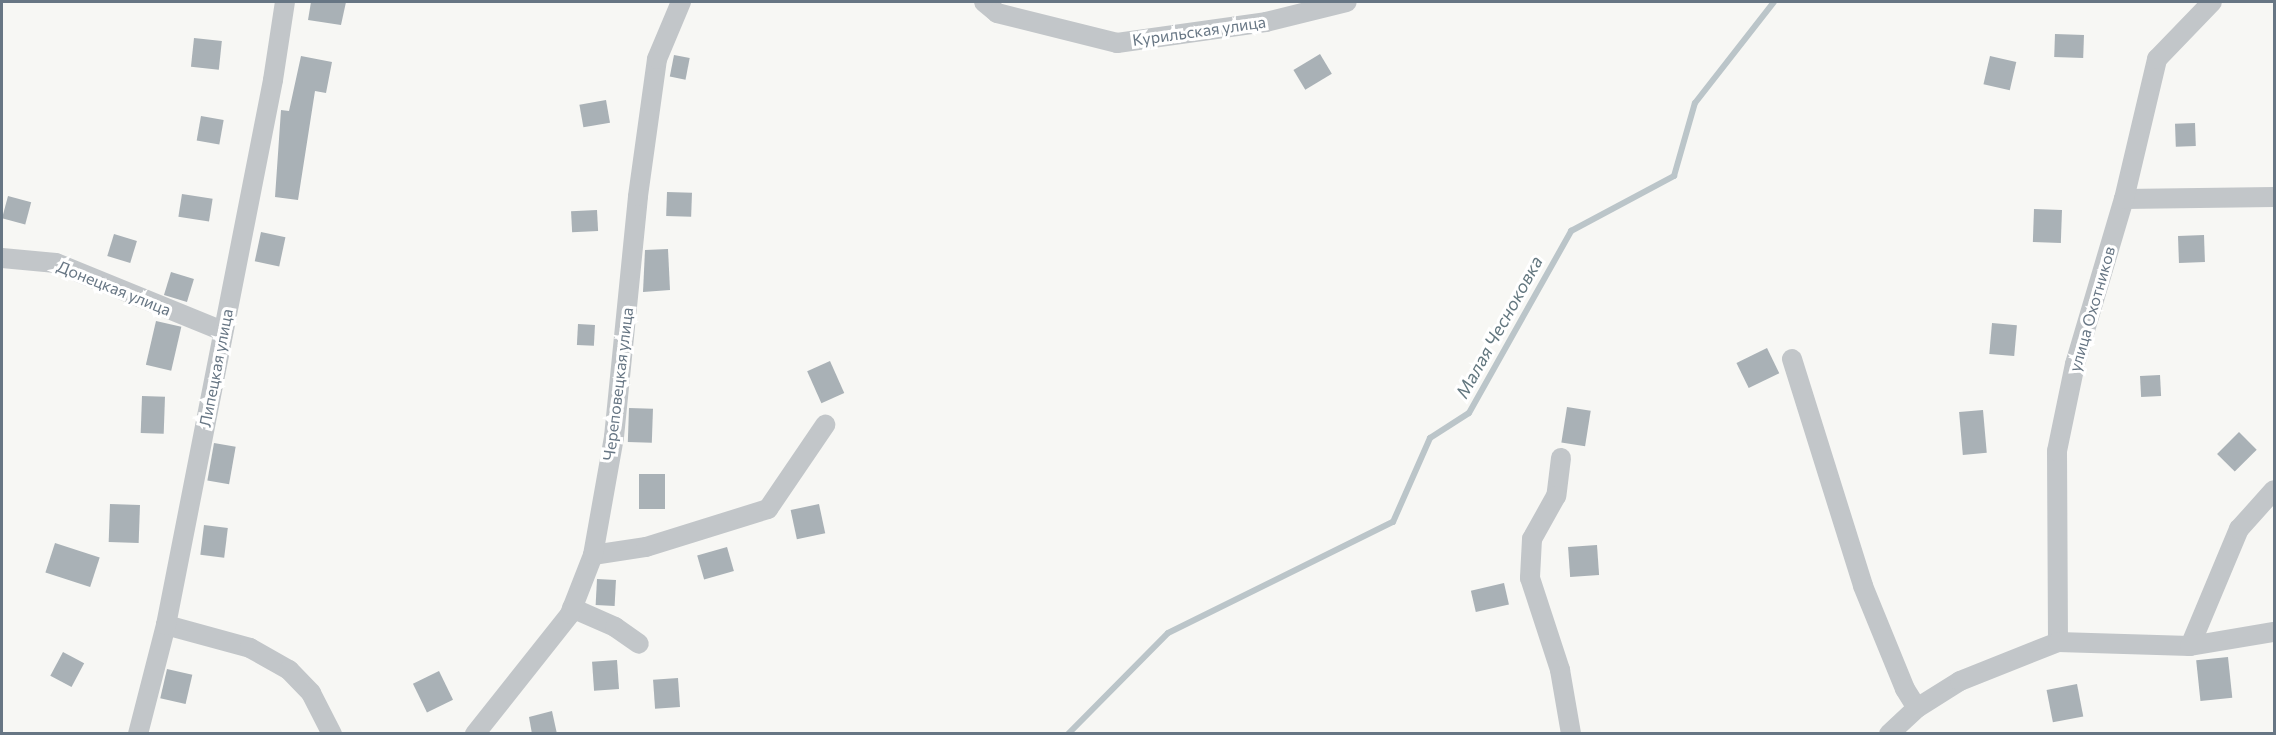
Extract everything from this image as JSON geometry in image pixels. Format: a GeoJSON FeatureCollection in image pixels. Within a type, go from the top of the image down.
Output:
{"type":"FeatureCollection","features":[{"type":"Feature","properties":{"kind":"street","name":"Липецкая улица"},"geometry":{"type":"LineString","coordinates":[[138,734],[166,625],[285,2]]}},
{"type":"Feature","properties":{"kind":"street","name":"Череповецкая улица"},"geometry":{"type":"LineString","coordinates":[[475,734],[522,679],[572,609],[592,555],[614,437],[638,196],[657,58],[681,2]]}},
{"type":"Feature","properties":{"kind":"street","name":"Курильская улица"},"geometry":{"type":"LineString","coordinates":[[984,2],[997,13],[1117,43],[1266,22],[1347,2]]}},
{"type":"Feature","properties":{"kind":"street","name":"улица Охотников"},"geometry":{"type":"LineString","coordinates":[[2058,642],[2056,452],[2075,363],[2124,199],[2157,59],[2212,2]]}},
{"type":"Feature","properties":{"kind":"street"},"geometry":{"type":"LineString","coordinates":[[2124,199],[2274,197]]}},
{"type":"Feature","properties":{"kind":"street","name":"Донецкая улица"},"geometry":{"type":"LineString","coordinates":[[2,258],[56,263],[223,331]]}},
{"type":"Feature","properties":{"kind":"street"},"geometry":{"type":"LineString","coordinates":[[1792,359],[1863,586],[1905,689],[1917,708]]}},
{"type":"Feature","properties":{"kind":"street"},"geometry":{"type":"LineString","coordinates":[[592,555],[646,547],[768,509],[825,425]]}},
{"type":"Feature","properties":{"kind":"street"},"geometry":{"type":"LineString","coordinates":[[1561,458],[1556,496],[1532,539],[1530,578],[1560,670],[1571,734]]}},
{"type":"Feature","properties":{"kind":"street"},"geometry":{"type":"LineString","coordinates":[[2190,646],[2240,529],[2274,490]]}},
{"type":"Feature","properties":{"kind":"street"},"geometry":{"type":"LineString","coordinates":[[572,609],[615,627],[639,644]]}},
{"type":"Feature","properties":{"kind":"street"},"geometry":{"type":"LineString","coordinates":[[166,625],[250,648],[289,670],[311,693],[332,734]]}},
{"type":"Feature","properties":{"kind":"street"},"geometry":{"type":"LineString","coordinates":[[1889,734],[1917,708],[1960,681],[2058,642],[2190,646],[2274,632]]}},
{"type":"Feature","properties":{"kind":"building"},"geometry":{"type":"Polygon","coordinates":[[[311,2],[346,2],[341,25],[308,20],[311,2]]]}},
{"type":"Feature","properties":{"kind":"building"},"geometry":{"type":"Polygon","coordinates":[[[2055,34],[2084,35],[2083,58],[2054,57],[2055,34]]]}},
{"type":"Feature","properties":{"kind":"building"},"geometry":{"type":"Polygon","coordinates":[[[194,38],[222,41],[219,70],[191,67],[194,38]]]}},
{"type":"Feature","properties":{"kind":"building"},"geometry":{"type":"Polygon","coordinates":[[[1320,54],[1332,74],[1305,90],[1293,70],[1320,54]]]}},
{"type":"Feature","properties":{"kind":"building"},"geometry":{"type":"Polygon","coordinates":[[[674,55],[690,58],[686,80],[670,77],[674,55]]]}},
{"type":"Feature","properties":{"kind":"building"},"geometry":{"type":"Polygon","coordinates":[[[301,56],[332,62],[326,93],[315,91],[298,200],[275,197],[281,110],[289,111],[301,56]]]}},
{"type":"Feature","properties":{"kind":"building"},"geometry":{"type":"Polygon","coordinates":[[[1990,56],[2016,62],[2010,90],[1983,84],[1990,56]]]}},
{"type":"Feature","properties":{"kind":"building"},"geometry":{"type":"Polygon","coordinates":[[[606,100],[610,123],[583,127],[579,105],[606,100]]]}},
{"type":"Feature","properties":{"kind":"building"},"geometry":{"type":"Polygon","coordinates":[[[201,116],[224,120],[219,145],[197,141],[201,116]]]}},
{"type":"Feature","properties":{"kind":"building"},"geometry":{"type":"Polygon","coordinates":[[[2195,123],[2196,146],[2176,147],[2175,124],[2195,123]]]}},
{"type":"Feature","properties":{"kind":"building"},"geometry":{"type":"Polygon","coordinates":[[[667,192],[692,193],[691,217],[666,216],[667,192]]]}},
{"type":"Feature","properties":{"kind":"building"},"geometry":{"type":"Polygon","coordinates":[[[182,194],[213,199],[209,222],[178,217],[182,194]]]}},
{"type":"Feature","properties":{"kind":"building"},"geometry":{"type":"Polygon","coordinates":[[[8,196],[31,202],[25,224],[2,218],[8,196]]]}},
{"type":"Feature","properties":{"kind":"building"},"geometry":{"type":"Polygon","coordinates":[[[2034,209],[2062,210],[2061,243],[2033,242],[2034,209]]]}},
{"type":"Feature","properties":{"kind":"building"},"geometry":{"type":"Polygon","coordinates":[[[597,210],[598,231],[572,232],[571,211],[597,210]]]}},
{"type":"Feature","properties":{"kind":"building"},"geometry":{"type":"Polygon","coordinates":[[[261,232],[285,237],[279,267],[255,261],[261,232]]]}},
{"type":"Feature","properties":{"kind":"building"},"geometry":{"type":"Polygon","coordinates":[[[114,234],[137,241],[130,263],[107,256],[114,234]]]}},
{"type":"Feature","properties":{"kind":"building"},"geometry":{"type":"Polygon","coordinates":[[[2204,235],[2205,262],[2179,263],[2178,236],[2204,235]]]}},
{"type":"Feature","properties":{"kind":"building"},"geometry":{"type":"Polygon","coordinates":[[[668,249],[670,290],[643,292],[645,250],[668,249]]]}},
{"type":"Feature","properties":{"kind":"building"},"geometry":{"type":"Polygon","coordinates":[[[171,272],[194,279],[187,302],[164,295],[171,272]]]}},
{"type":"Feature","properties":{"kind":"building"},"geometry":{"type":"Polygon","coordinates":[[[156,321],[181,327],[171,371],[146,365],[156,321]]]}},
{"type":"Feature","properties":{"kind":"building"},"geometry":{"type":"Polygon","coordinates":[[[1992,323],[2017,325],[2014,356],[1989,354],[1992,323]]]}},
{"type":"Feature","properties":{"kind":"building"},"geometry":{"type":"Polygon","coordinates":[[[578,324],[595,325],[594,346],[577,345],[578,324]]]}},
{"type":"Feature","properties":{"kind":"building"},"geometry":{"type":"Polygon","coordinates":[[[1767,348],[1779,373],[1749,388],[1736,363],[1767,348]]]}},
{"type":"Feature","properties":{"kind":"building"},"geometry":{"type":"Polygon","coordinates":[[[830,361],[844,393],[821,403],[807,371],[830,361]]]}},
{"type":"Feature","properties":{"kind":"building"},"geometry":{"type":"Polygon","coordinates":[[[2160,375],[2161,396],[2141,397],[2140,376],[2160,375]]]}},
{"type":"Feature","properties":{"kind":"building"},"geometry":{"type":"Polygon","coordinates":[[[142,396],[165,397],[164,434],[141,433],[142,396]]]}},
{"type":"Feature","properties":{"kind":"building"},"geometry":{"type":"Polygon","coordinates":[[[1567,407],[1591,411],[1585,446],[1561,443],[1567,407]]]}},
{"type":"Feature","properties":{"kind":"building"},"geometry":{"type":"Polygon","coordinates":[[[629,408],[653,409],[652,443],[628,442],[629,408]]]}},
{"type":"Feature","properties":{"kind":"building"},"geometry":{"type":"Polygon","coordinates":[[[1983,410],[1987,453],[1963,455],[1959,412],[1983,410]]]}},
{"type":"Feature","properties":{"kind":"building"},"geometry":{"type":"Polygon","coordinates":[[[2239,432],[2257,450],[2235,472],[2217,454],[2239,432]]]}},
{"type":"Feature","properties":{"kind":"building"},"geometry":{"type":"Polygon","coordinates":[[[214,443],[236,447],[229,484],[207,480],[214,443]]]}},
{"type":"Feature","properties":{"kind":"building"},"geometry":{"type":"Polygon","coordinates":[[[639,474],[665,474],[665,509],[639,509],[639,474]]]}},
{"type":"Feature","properties":{"kind":"building"},"geometry":{"type":"Polygon","coordinates":[[[110,504],[140,505],[139,543],[109,542],[110,504]]]}},
{"type":"Feature","properties":{"kind":"building"},"geometry":{"type":"Polygon","coordinates":[[[819,504],[825,533],[797,539],[791,510],[819,504]]]}},
{"type":"Feature","properties":{"kind":"building"},"geometry":{"type":"Polygon","coordinates":[[[204,525],[228,528],[224,558],[200,555],[204,525]]]}},
{"type":"Feature","properties":{"kind":"building"},"geometry":{"type":"Polygon","coordinates":[[[55,543],[100,558],[90,587],[45,572],[55,543]]]}},
{"type":"Feature","properties":{"kind":"building"},"geometry":{"type":"Polygon","coordinates":[[[1597,545],[1599,575],[1570,577],[1568,547],[1597,545]]]}},
{"type":"Feature","properties":{"kind":"building"},"geometry":{"type":"Polygon","coordinates":[[[727,547],[734,571],[704,580],[697,556],[727,547]]]}},
{"type":"Feature","properties":{"kind":"building"},"geometry":{"type":"Polygon","coordinates":[[[597,579],[616,580],[615,606],[596,605],[597,579]]]}},
{"type":"Feature","properties":{"kind":"building"},"geometry":{"type":"Polygon","coordinates":[[[1504,583],[1509,604],[1476,612],[1471,591],[1504,583]]]}},
{"type":"Feature","properties":{"kind":"building"},"geometry":{"type":"Polygon","coordinates":[[[63,652],[84,663],[72,687],[50,676],[63,652]]]}},
{"type":"Feature","properties":{"kind":"building"},"geometry":{"type":"Polygon","coordinates":[[[2228,657],[2232,698],[2200,701],[2196,660],[2228,657]]]}},
{"type":"Feature","properties":{"kind":"building"},"geometry":{"type":"Polygon","coordinates":[[[617,660],[619,689],[594,691],[592,662],[617,660]]]}},
{"type":"Feature","properties":{"kind":"building"},"geometry":{"type":"Polygon","coordinates":[[[167,669],[192,675],[186,704],[160,698],[167,669]]]}},
{"type":"Feature","properties":{"kind":"building"},"geometry":{"type":"Polygon","coordinates":[[[439,671],[453,700],[427,712],[413,684],[439,671]]]}},
{"type":"Feature","properties":{"kind":"building"},"geometry":{"type":"Polygon","coordinates":[[[678,678],[680,707],[655,709],[653,680],[678,678]]]}},
{"type":"Feature","properties":{"kind":"building"},"geometry":{"type":"Polygon","coordinates":[[[2077,684],[2083,716],[2053,722],[2047,690],[2077,684]]]}},
{"type":"Feature","properties":{"kind":"building"},"geometry":{"type":"Polygon","coordinates":[[[552,711],[557,734],[532,734],[529,717],[552,711]]]}},
{"type":"Feature","properties":{"kind":"waterway","name":"Малая Чесноковка"},"geometry":{"type":"LineString","coordinates":[[1068,734],[1168,633],[1393,522],[1430,438],[1469,413],[1571,231],[1674,176],[1695,103],[1774,2]]}}]}
